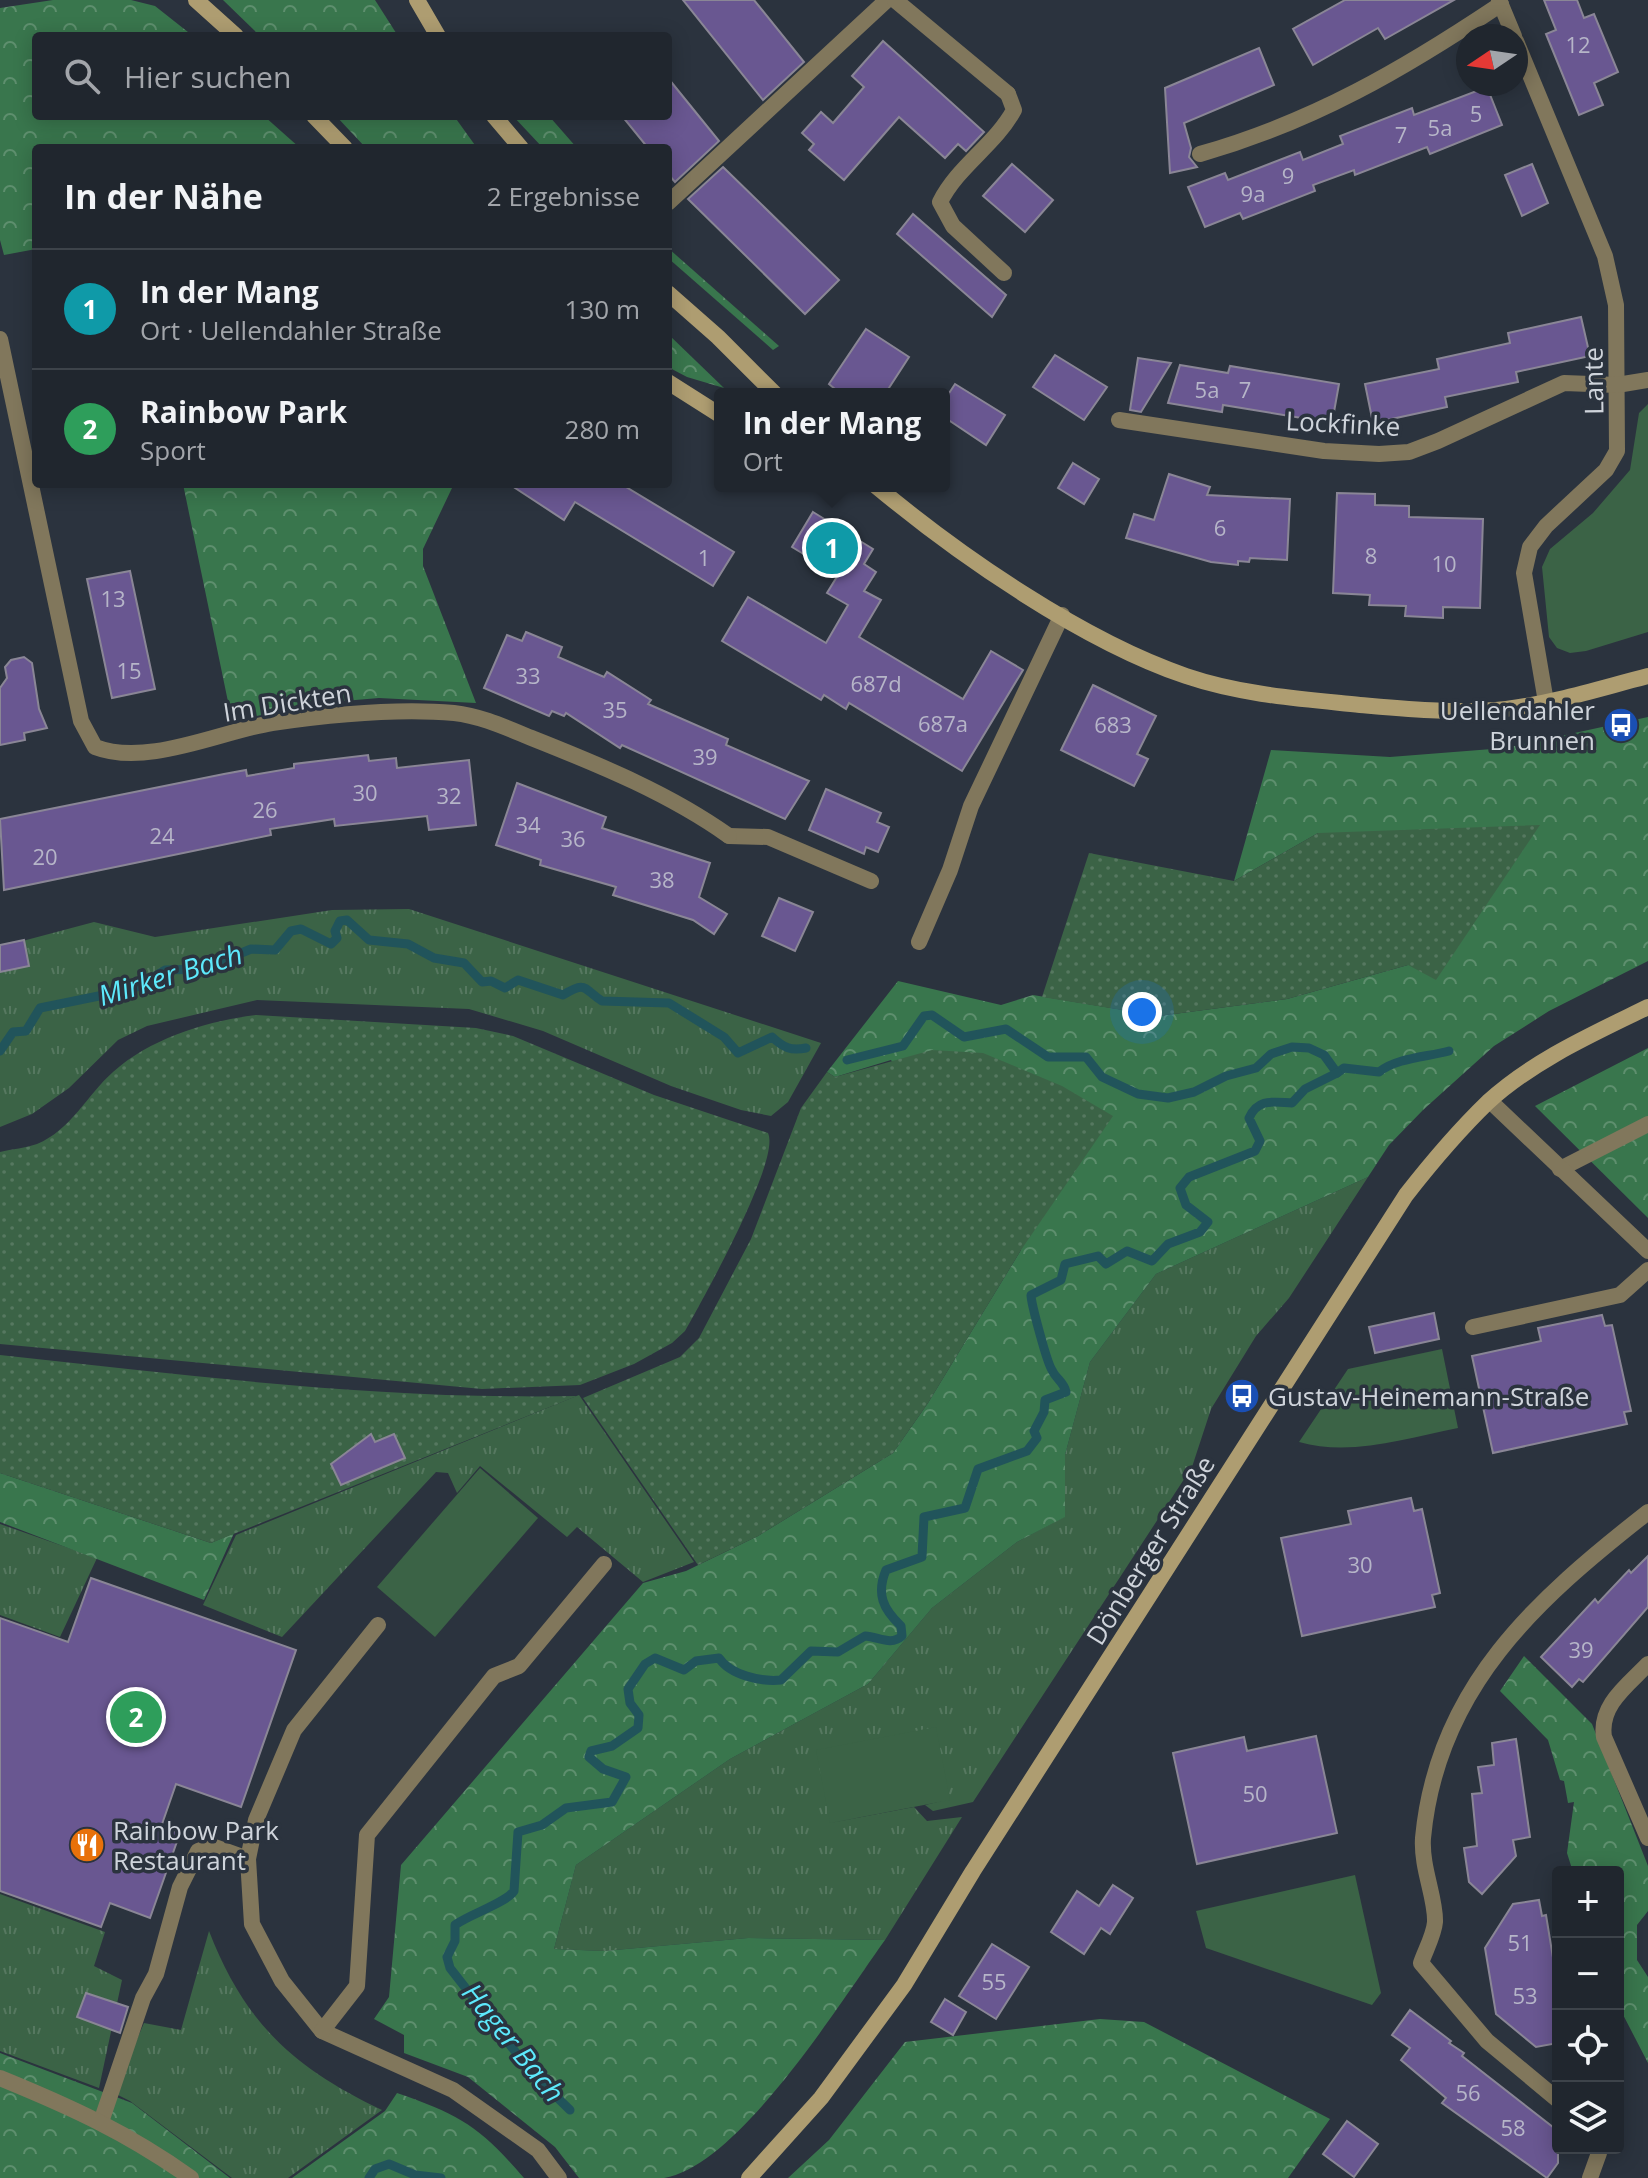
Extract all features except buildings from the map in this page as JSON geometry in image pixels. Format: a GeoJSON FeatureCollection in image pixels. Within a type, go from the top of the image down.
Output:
{"type":"FeatureCollection","features":[{"type":"Feature","properties":{"kind":"street"},"geometry":{"type":"LineString","coordinates":[[196,0],[232,32]]}},
{"type":"Feature","properties":{"kind":"street"},"geometry":{"type":"LineString","coordinates":[[417,0],[436,32]]}},
{"type":"Feature","properties":{"kind":"street"},"geometry":{"type":"LineString","coordinates":[[672,199],[887,0]]}},
{"type":"Feature","properties":{"kind":"street"},"geometry":{"type":"LineString","coordinates":[[895,0],[1008,94],[1014,110],[1006,123],[949,185],[940,202],[953,226],[1004,273]]}},
{"type":"Feature","properties":{"kind":"street","name":"Lante"},"geometry":{"type":"LineString","coordinates":[[1200,154],[1287,125],[1362,91],[1500,2],[1509,24]]}},
{"type":"Feature","properties":{"kind":"street","name":"Lante"},"geometry":{"type":"LineString","coordinates":[[1528,69],[1605,256],[1616,305],[1617,451],[1606,470],[1546,526],[1530,547],[1524,573],[1546,702]]}},
{"type":"Feature","properties":{"kind":"street"},"geometry":{"type":"LineString","coordinates":[[318,120],[341,144]]}},
{"type":"Feature","properties":{"kind":"street"},"geometry":{"type":"LineString","coordinates":[[497,120],[518,144]]}},
{"type":"Feature","properties":{"kind":"street"},"geometry":{"type":"LineString","coordinates":[[672,297],[769,388]]}},
{"type":"Feature","properties":{"kind":"street","name":"Im Dickten"},"geometry":{"type":"LineString","coordinates":[[0,339],[81,721],[95,747],[119,754],[176,747],[271,724],[368,715],[454,713],[493,722],[557,748],[688,807],[729,836],[768,837],[871,881]]}},
{"type":"Feature","properties":{"kind":"street","name":"Lockfinke"},"geometry":{"type":"LineString","coordinates":[[1119,420],[1324,451],[1409,452],[1564,383],[1617,385],[1648,380]]}},
{"type":"Feature","properties":{"kind":"street"},"geometry":{"type":"LineString","coordinates":[[672,385],[714,411]]}},
{"type":"Feature","properties":{"kind":"street"},"geometry":{"type":"LineString","coordinates":[[884,492],[959,549],[1062,615],[1151,662],[1186,676],[1243,691],[1398,708],[1471,711],[1546,702],[1648,676]]}},
{"type":"Feature","properties":{"kind":"street"},"geometry":{"type":"LineString","coordinates":[[919,942],[950,870],[971,806],[1062,615]]}},
{"type":"Feature","properties":{"kind":"street","name":"Dönberger Straße"},"geometry":{"type":"LineString","coordinates":[[749,2178],[821,2098],[904,1985],[1376,1239],[1438,1155],[1490,1101],[1571,1046],[1648,1007]]}},
{"type":"Feature","properties":{"kind":"street"},"geometry":{"type":"LineString","coordinates":[[1490,1101],[1648,1251]]}},
{"type":"Feature","properties":{"kind":"street"},"geometry":{"type":"LineString","coordinates":[[1560,1169],[1648,1124]]}},
{"type":"Feature","properties":{"kind":"street"},"geometry":{"type":"LineString","coordinates":[[1473,1327],[1620,1295],[1648,1270]]}},
{"type":"Feature","properties":{"kind":"street"},"geometry":{"type":"LineString","coordinates":[[1552,2095],[1487,2041],[1421,1963],[1435,1922],[1424,1869],[1423,1839],[1444,1750],[1486,1667],[1551,1590],[1648,1512]]}},
{"type":"Feature","properties":{"kind":"street"},"geometry":{"type":"LineString","coordinates":[[322,2031],[357,1986],[367,1835],[494,1676],[519,1666],[604,1564]]}},
{"type":"Feature","properties":{"kind":"street"},"geometry":{"type":"LineString","coordinates":[[378,1625],[294,1730],[256,1820],[248,1859],[252,1924],[282,1981],[322,2031],[453,2090],[538,2150],[559,2178]]}},
{"type":"Feature","properties":{"kind":"street"},"geometry":{"type":"LineString","coordinates":[[1648,1664],[1606,1708],[1602,1723],[1604,1737],[1648,1838]]}},
{"type":"Feature","properties":{"kind":"street"},"geometry":{"type":"LineString","coordinates":[[101,2122],[143,1998],[156,1974],[180,1887],[198,1851],[212,1846],[248,1859]]}},
{"type":"Feature","properties":{"kind":"street"},"geometry":{"type":"LineString","coordinates":[[0,2078],[140,2142],[191,2178]]}},
{"type":"Feature","properties":{"kind":"street"},"geometry":{"type":"LineString","coordinates":[[1590,2178],[1599,2154]]}},
{"type":"Feature","properties":{"kind":"green space"},"geometry":{"type":"Polygon","coordinates":[[[53,0],[131,0],[155,6],[188,32],[32,32],[32,120],[268,120],[296,144],[32,144],[32,250],[4,255],[0,240],[0,8],[53,0]]]}},
{"type":"Feature","properties":{"kind":"green space"},"geometry":{"type":"Polygon","coordinates":[[[223,0],[375,0],[395,32],[256,32],[223,0]]]}},
{"type":"Feature","properties":{"kind":"green space"},"geometry":{"type":"Polygon","coordinates":[[[340,120],[457,120],[474,144],[362,144],[340,120]]]}},
{"type":"Feature","properties":{"kind":"green space"},"geometry":{"type":"Polygon","coordinates":[[[517,120],[552,120],[574,144],[539,144],[517,120]]]}},
{"type":"Feature","properties":{"kind":"green space"},"geometry":{"type":"Polygon","coordinates":[[[672,252],[779,346],[773,350],[672,262],[672,252]]]}},
{"type":"Feature","properties":{"kind":"green space"},"geometry":{"type":"Polygon","coordinates":[[[672,338],[724,388],[672,369],[672,338]]]}},
{"type":"Feature","properties":{"kind":"green space"},"geometry":{"type":"Polygon","coordinates":[[[1648,404],[1648,632],[1570,653],[1557,648],[1549,637],[1542,567],[1550,549],[1593,513],[1630,470],[1639,413],[1648,404]]]}},
{"type":"Feature","properties":{"kind":"green space"},"geometry":{"type":"Polygon","coordinates":[[[184,488],[452,488],[423,549],[423,566],[476,703],[379,698],[320,703],[232,721],[184,488]]]}},
{"type":"Feature","properties":{"kind":"green space"},"geometry":{"type":"Polygon","coordinates":[[[1648,717],[1648,961],[1549,1011],[1494,1046],[1389,1145],[1368,1177],[1156,1274],[1090,1362],[1065,1455],[1065,1517],[1017,1542],[932,1608],[868,1684],[730,1759],[576,1865],[554,1949],[604,1951],[748,1938],[885,1940],[816,2039],[755,2114],[724,2144],[693,2167],[664,2178],[579,2178],[555,2147],[468,2077],[404,2053],[404,2035],[374,2019],[389,1997],[401,1865],[643,1583],[686,1571],[758,1536],[893,1453],[928,1403],[1021,1250],[891,1060],[835,1077],[827,1072],[898,981],[1001,1005],[1033,995],[1159,1016],[1287,999],[1408,965],[1318,833],[1234,881],[1271,750],[1390,757],[1505,748],[1648,717]]]}},
{"type":"Feature","properties":{"kind":"green space"},"geometry":{"type":"Polygon","coordinates":[[[1540,825],[1436,980],[1408,965],[1287,999],[1159,1016],[1042,997],[1089,853],[1234,881],[1318,833],[1540,825]]]}},
{"type":"Feature","properties":{"kind":"green space"},"geometry":{"type":"Polygon","coordinates":[[[409,909],[821,1043],[788,1102],[771,1116],[741,1110],[671,1086],[543,1031],[469,1009],[257,1000],[147,1026],[118,1040],[69,1088],[32,1114],[0,1127],[0,947],[94,922],[155,937],[332,910],[409,909]]]}},
{"type":"Feature","properties":{"kind":"green space"},"geometry":{"type":"Polygon","coordinates":[[[256,1015],[476,1028],[513,1036],[654,1095],[768,1133],[769,1148],[752,1200],[685,1331],[672,1343],[634,1364],[580,1385],[482,1389],[0,1344],[0,1152],[49,1138],[69,1121],[113,1072],[144,1050],[199,1027],[256,1015]]]}},
{"type":"Feature","properties":{"kind":"green space"},"geometry":{"type":"Polygon","coordinates":[[[1648,1048],[1648,1218],[1535,1106],[1648,1048]]]}},
{"type":"Feature","properties":{"kind":"green space"},"geometry":{"type":"Polygon","coordinates":[[[932,1050],[983,1053],[1062,1086],[1113,1116],[1021,1250],[928,1403],[893,1453],[758,1536],[698,1565],[583,1398],[680,1357],[699,1338],[751,1239],[801,1108],[827,1072],[835,1077],[932,1050]]]}},
{"type":"Feature","properties":{"kind":"green space"},"geometry":{"type":"Polygon","coordinates":[[[1368,1177],[1289,1298],[1256,1336],[1211,1409],[1192,1467],[973,1802],[933,1811],[925,1805],[950,1799],[830,1823],[914,1807],[927,1821],[962,1817],[885,1940],[748,1938],[604,1951],[554,1949],[576,1865],[730,1759],[868,1684],[932,1608],[1017,1542],[1064,1517],[1065,1455],[1090,1362],[1156,1274],[1368,1177]]]}},
{"type":"Feature","properties":{"kind":"green space"},"geometry":{"type":"Polygon","coordinates":[[[1442,1349],[1458,1428],[1358,1447],[1338,1448],[1299,1442],[1348,1369],[1442,1349]]]}},
{"type":"Feature","properties":{"kind":"green space"},"geometry":{"type":"Polygon","coordinates":[[[0,1355],[360,1390],[577,1396],[211,1543],[0,1473],[0,1355]]]}},
{"type":"Feature","properties":{"kind":"green space"},"geometry":{"type":"Polygon","coordinates":[[[579,1395],[694,1562],[643,1582],[577,1527],[567,1537],[480,1466],[457,1493],[448,1473],[436,1472],[282,1637],[203,1605],[236,1535],[579,1395]]]}},
{"type":"Feature","properties":{"kind":"green space"},"geometry":{"type":"Polygon","coordinates":[[[480,1468],[538,1518],[435,1637],[377,1587],[480,1468]]]}},
{"type":"Feature","properties":{"kind":"green space"},"geometry":{"type":"Polygon","coordinates":[[[0,1473],[211,1543],[234,1533],[204,1600],[0,1522],[0,1473]]]}},
{"type":"Feature","properties":{"kind":"green space"},"geometry":{"type":"Polygon","coordinates":[[[0,1524],[97,1558],[60,1637],[0,1615],[0,1524]]]}},
{"type":"Feature","properties":{"kind":"green space"},"geometry":{"type":"Polygon","coordinates":[[[1524,1656],[1592,1724],[1648,1866],[1648,1911],[1637,1925],[1637,1960],[1648,1977],[1648,2063],[1624,2017],[1624,1866],[1571,1866],[1567,1853],[1574,1802],[1568,1803],[1564,1781],[1560,1780],[1548,1740],[1500,1691],[1524,1656]]]}},
{"type":"Feature","properties":{"kind":"green space"},"geometry":{"type":"Polygon","coordinates":[[[936,1727],[950,1800],[830,1823],[816,1750],[936,1727]]]}},
{"type":"Feature","properties":{"kind":"green space"},"geometry":{"type":"Polygon","coordinates":[[[1355,1875],[1381,1993],[1372,2005],[1206,1948],[1196,1911],[1355,1875]]]}},
{"type":"Feature","properties":{"kind":"green space"},"geometry":{"type":"Polygon","coordinates":[[[0,1894],[105,1932],[94,1966],[122,1980],[99,2088],[0,2051],[0,1894]]]}},
{"type":"Feature","properties":{"kind":"green space"},"geometry":{"type":"Polygon","coordinates":[[[209,1931],[239,1992],[276,2040],[323,2077],[382,2110],[288,2178],[232,2178],[130,2101],[114,2093],[144,2023],[181,2030],[209,1931]]]}},
{"type":"Feature","properties":{"kind":"green space"},"geometry":{"type":"Polygon","coordinates":[[[1100,2019],[1144,2022],[1330,2119],[1288,2178],[788,2178],[829,2140],[905,2042],[1100,2019]]]}},
{"type":"Feature","properties":{"kind":"green space"},"geometry":{"type":"Polygon","coordinates":[[[0,2053],[132,2103],[230,2178],[0,2178],[0,2053]]]}},
{"type":"Feature","properties":{"kind":"green space"},"geometry":{"type":"Polygon","coordinates":[[[397,2093],[438,2108],[468,2125],[495,2146],[524,2178],[292,2178],[385,2111],[397,2093]]]}},
{"type":"Feature","properties":{"kind":"waterway","name":"Mirker Bach"},"geometry":{"type":"LineString","coordinates":[[0,1051],[13,1032],[26,1031],[40,1008],[133,989],[165,970],[203,969],[251,949],[275,950],[291,931],[301,929],[331,944],[337,938],[335,931],[340,921],[347,920],[369,940],[408,944],[434,958],[464,963],[482,982],[491,981],[505,988],[518,980],[563,995],[581,987],[602,1001],[669,1003],[724,1037],[738,1053],[772,1037],[788,1048],[806,1048]]}},
{"type":"Feature","properties":{"kind":"waterway","name":"Mirker Bach"},"geometry":{"type":"LineString","coordinates":[[847,1060],[903,1046],[924,1016],[932,1015],[964,1037],[1006,1029],[1048,1057],[1086,1057],[1102,1077],[1138,1094],[1168,1098],[1194,1092],[1226,1076],[1256,1068],[1271,1054],[1292,1047],[1309,1048],[1324,1055],[1337,1073],[1344,1068],[1379,1072],[1403,1061],[1449,1051]]}},
{"type":"Feature","properties":{"kind":"waterway","name":"Hager Bach"},"geometry":{"type":"LineString","coordinates":[[570,2110],[532,2073],[450,1968],[447,1957],[455,1941],[455,1925],[504,1900],[514,1891],[518,1832],[542,1825],[566,1808],[612,1802],[626,1777],[603,1769],[589,1757],[591,1751],[612,1746],[638,1728],[639,1715],[630,1703],[628,1689],[645,1664],[655,1658],[684,1670],[696,1661],[719,1658],[731,1669],[747,1676],[781,1680],[811,1651],[838,1652],[865,1636],[889,1641],[902,1636],[901,1626],[883,1601],[882,1586],[886,1570],[922,1557],[924,1517],[965,1508],[978,1469],[1027,1451],[1037,1438],[1034,1431],[1044,1412],[1045,1400],[1066,1392],[1050,1365],[1031,1295],[1061,1280],[1065,1264],[1098,1256],[1106,1264],[1127,1251],[1152,1261],[1168,1244],[1200,1232],[1208,1222],[1186,1205],[1180,1188],[1189,1177],[1255,1151],[1260,1141],[1249,1118],[1257,1107],[1267,1103],[1292,1103],[1305,1089],[1337,1073]]}},
{"type":"Feature","properties":{"kind":"waterway","name":"Hager Bach"},"geometry":{"type":"LineString","coordinates":[[369,2178],[375,2169],[389,2164],[415,2175],[441,2178]]}},
{"type":"Feature","properties":{"kind":"place","name":"In der Mang"},"geometry":{"type":"Point","coordinates":[832,548]}},
{"type":"Feature","properties":{"kind":"place","name":"Uellendahler Brunnen"},"geometry":{"type":"Point","coordinates":[1621,725]}},
{"type":"Feature","properties":{"kind":"place","name":"Gustav-Heinemann-Straße"},"geometry":{"type":"Point","coordinates":[1242,1396]}},
{"type":"Feature","properties":{"kind":"place","name":"Rainbow Park"},"geometry":{"type":"Point","coordinates":[136,1717]}},
{"type":"Feature","properties":{"kind":"place","name":"Rainbow Park Restaurant"},"geometry":{"type":"Point","coordinates":[87,1845]}}]}
